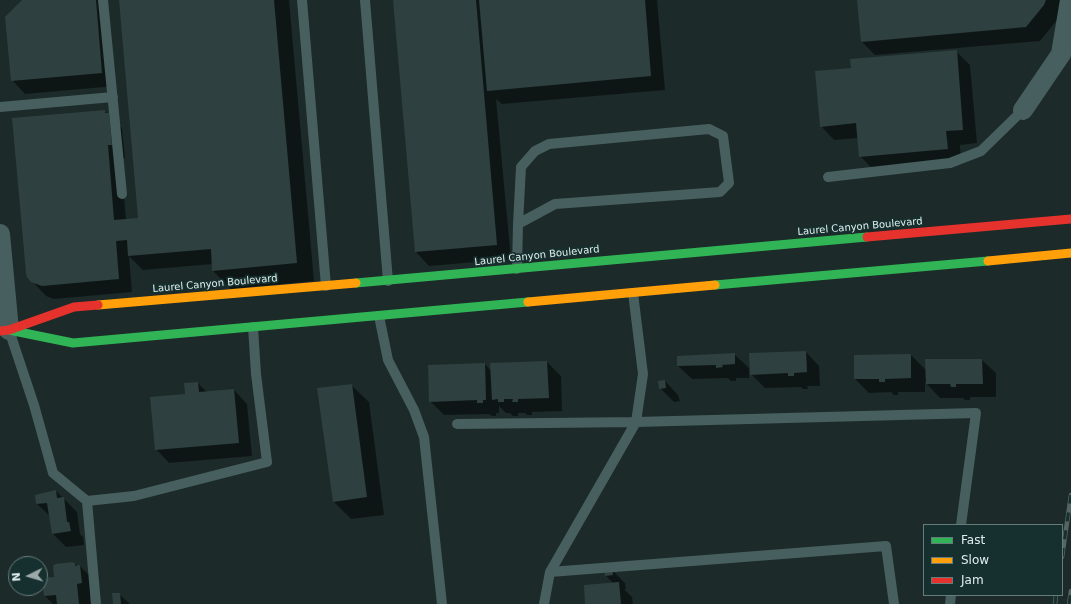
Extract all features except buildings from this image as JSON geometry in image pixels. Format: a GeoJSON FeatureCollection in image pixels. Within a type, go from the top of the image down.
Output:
{"type":"FeatureCollection","features":[{"type":"Feature","properties":{"kind":"main road","name":"Laurel Canyon Boulevard"},"geometry":{"type":"LineString","coordinates":[[5,331],[74,306],[518,272],[678,254],[1071,219]]}},
{"type":"Feature","properties":{"kind":"main road"},"geometry":{"type":"LineString","coordinates":[[5,331],[74,342],[379,316],[521,300],[633,293],[1071,253]]}},
{"type":"Feature","properties":{"kind":"street"},"geometry":{"type":"LineString","coordinates":[[1022,110],[1062,54],[1070,0]]}},
{"type":"Feature","properties":{"kind":"street"},"geometry":{"type":"LineString","coordinates":[[0,234],[5,331]]}},
{"type":"Feature","properties":{"kind":"lane"},"geometry":{"type":"LineString","coordinates":[[103,0],[122,194]]}},
{"type":"Feature","properties":{"kind":"lane"},"geometry":{"type":"LineString","coordinates":[[302,0],[326,286]]}},
{"type":"Feature","properties":{"kind":"lane"},"geometry":{"type":"LineString","coordinates":[[365,0],[388,281]]}},
{"type":"Feature","properties":{"kind":"lane"},"geometry":{"type":"LineString","coordinates":[[0,107],[113,97]]}},
{"type":"Feature","properties":{"kind":"lane"},"geometry":{"type":"LineString","coordinates":[[828,178],[950,163],[981,151],[1022,110]]}},
{"type":"Feature","properties":{"kind":"lane"},"geometry":{"type":"LineString","coordinates":[[518,224],[555,204],[720,192],[729,183],[723,136],[709,129],[549,144],[535,151],[521,167],[518,224],[518,272]]}},
{"type":"Feature","properties":{"kind":"lane"},"geometry":{"type":"LineString","coordinates":[[544,604],[550,572],[636,422],[643,374],[633,293]]}},
{"type":"Feature","properties":{"kind":"lane"},"geometry":{"type":"LineString","coordinates":[[379,316],[388,360],[414,410],[424,437],[442,604]]}},
{"type":"Feature","properties":{"kind":"lane"},"geometry":{"type":"LineString","coordinates":[[87,501],[134,496],[267,462],[256,374],[253,327]]}},
{"type":"Feature","properties":{"kind":"lane"},"geometry":{"type":"LineString","coordinates":[[5,331],[34,405],[53,473],[87,501],[96,604]]}},
{"type":"Feature","properties":{"kind":"lane"},"geometry":{"type":"LineString","coordinates":[[457,424],[636,422],[976,413],[961,524]]}},
{"type":"Feature","properties":{"kind":"lane"},"geometry":{"type":"LineString","coordinates":[[550,572],[886,546],[894,604]]}},
{"type":"Feature","properties":{"kind":"railway"},"geometry":{"type":"LineString","coordinates":[[1063,550],[1071,495]]}},
{"type":"Feature","properties":{"kind":"railway"},"geometry":{"type":"LineString","coordinates":[[1069,604],[1071,591]]}},
{"type":"Feature","properties":{"kind":"railway"},"geometry":{"type":"LineString","coordinates":[[1055,604],[1056,596]]}},
{"type":"Feature","properties":{"kind":"traffic: fast"},"geometry":{"type":"LineString","coordinates":[[356,283],[867,237]]}},
{"type":"Feature","properties":{"kind":"traffic: fast"},"geometry":{"type":"LineString","coordinates":[[715,285],[988,261]]}},
{"type":"Feature","properties":{"kind":"traffic: fast"},"geometry":{"type":"LineString","coordinates":[[9,330],[73,343],[528,302]]}},
{"type":"Feature","properties":{"kind":"traffic: slow"},"geometry":{"type":"LineString","coordinates":[[988,261],[1071,253]]}},
{"type":"Feature","properties":{"kind":"traffic: slow"},"geometry":{"type":"LineString","coordinates":[[98,305],[356,283]]}},
{"type":"Feature","properties":{"kind":"traffic: slow"},"geometry":{"type":"LineString","coordinates":[[528,302],[715,285]]}},
{"type":"Feature","properties":{"kind":"traffic: jam"},"geometry":{"type":"LineString","coordinates":[[867,237],[1071,219]]}},
{"type":"Feature","properties":{"kind":"traffic: jam"},"geometry":{"type":"LineString","coordinates":[[0,331],[9,330],[74,307],[98,305]]}}]}
